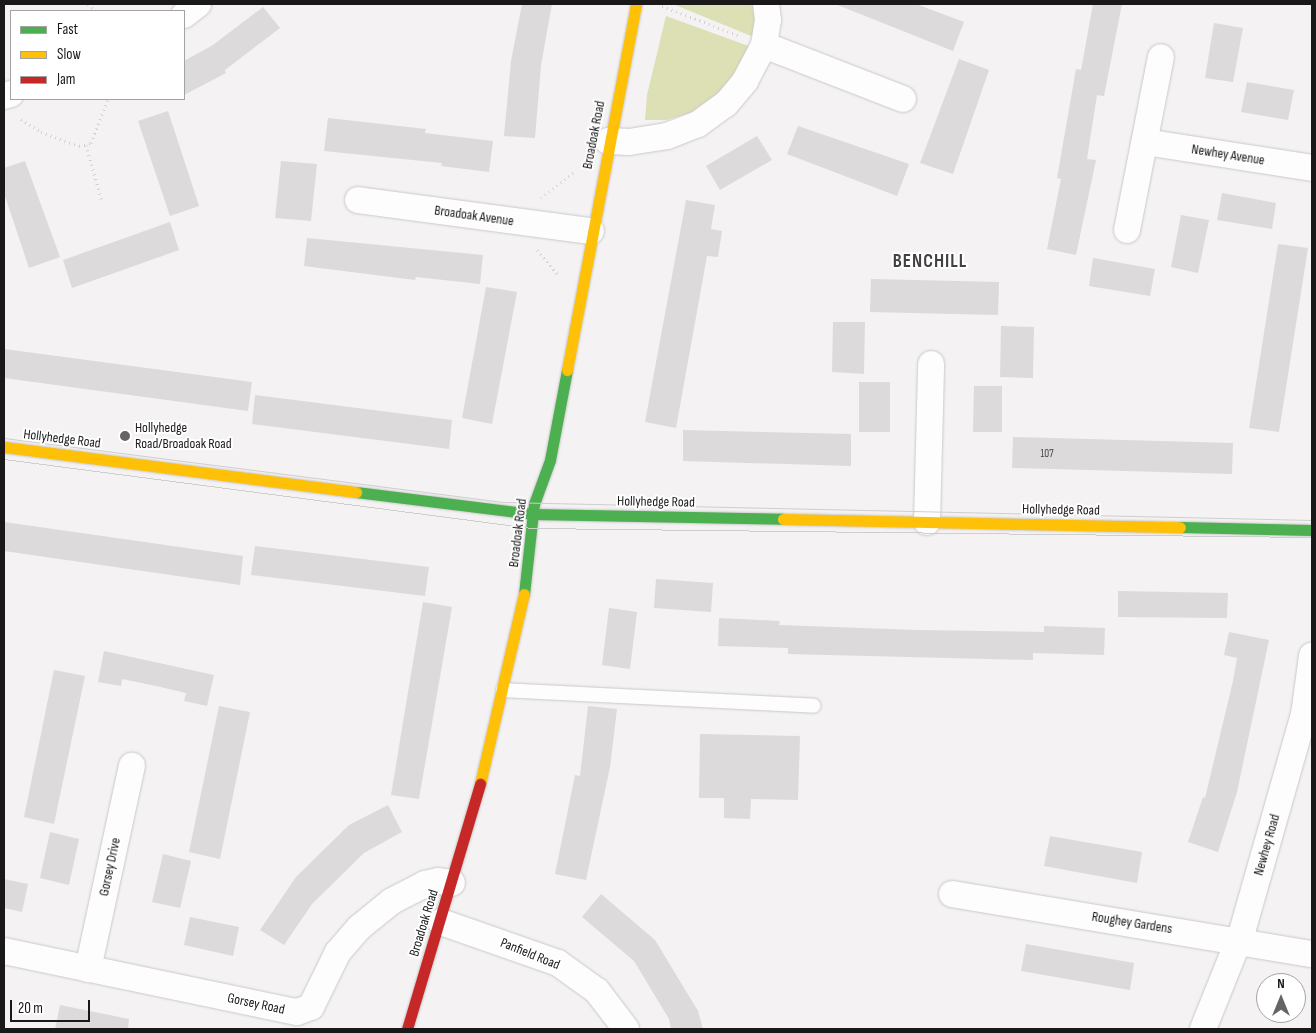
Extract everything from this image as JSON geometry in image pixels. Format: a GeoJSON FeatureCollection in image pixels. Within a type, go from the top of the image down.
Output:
{"type":"FeatureCollection","features":[{"type":"Feature","properties":{"kind":"street"},"geometry":{"type":"LineString","coordinates":[[185,15],[198,4]]}},
{"type":"Feature","properties":{"kind":"street","name":"Broadoak Road"},"geometry":{"type":"LineString","coordinates":[[407,1029],[441,922],[503,690],[528,573],[532,514],[550,460],[608,140],[636,4]]}},
{"type":"Feature","properties":{"kind":"street"},"geometry":{"type":"LineString","coordinates":[[608,140],[629,142],[667,136],[698,124],[726,104],[745,81],[764,46],[768,20],[766,4]]}},
{"type":"Feature","properties":{"kind":"street"},"geometry":{"type":"LineString","coordinates":[[764,46],[903,99]]}},
{"type":"Feature","properties":{"kind":"street"},"geometry":{"type":"LineString","coordinates":[[1127,230],[1161,57]]}},
{"type":"Feature","properties":{"kind":"street","name":"Newhey Avenue"},"geometry":{"type":"LineString","coordinates":[[1145,142],[1312,168]]}},
{"type":"Feature","properties":{"kind":"street","name":"Broadoak Avenue"},"geometry":{"type":"LineString","coordinates":[[358,200],[591,231]]}},
{"type":"Feature","properties":{"kind":"street"},"geometry":{"type":"LineString","coordinates":[[927,522],[931,364]]}},
{"type":"Feature","properties":{"kind":"street","name":"Hollyhedge Road"},"geometry":{"type":"LineString","coordinates":[[4,447],[532,514],[1312,530]]}},
{"type":"Feature","properties":{"kind":"street","name":"Newhey Road"},"geometry":{"type":"LineString","coordinates":[[1203,1029],[1238,941],[1304,715],[1312,656]]}},
{"type":"Feature","properties":{"kind":"street","name":"Gorsey Drive"},"geometry":{"type":"LineString","coordinates":[[88,969],[132,766]]}},
{"type":"Feature","properties":{"kind":"street","name":"Gorsey Road"},"geometry":{"type":"LineString","coordinates":[[4,951],[297,1012],[311,1007],[338,952],[360,927],[392,901],[425,884],[438,881],[452,883]]}},
{"type":"Feature","properties":{"kind":"street","name":"Roughey Gardens"},"geometry":{"type":"LineString","coordinates":[[952,894],[1312,954]]}},
{"type":"Feature","properties":{"kind":"street","name":"Panfield Road"},"geometry":{"type":"LineString","coordinates":[[441,922],[558,963],[596,991],[626,1029]]}},
{"type":"Feature","properties":{"kind":"lane"},"geometry":{"type":"LineString","coordinates":[[503,690],[814,706]]}},
{"type":"Feature","properties":{"kind":"path"},"geometry":{"type":"LineString","coordinates":[[655,4],[764,46]]}},
{"type":"Feature","properties":{"kind":"path"},"geometry":{"type":"LineString","coordinates":[[9,101],[41,132],[79,146],[91,143],[108,100]]}},
{"type":"Feature","properties":{"kind":"path"},"geometry":{"type":"LineString","coordinates":[[86,144],[102,201]]}},
{"type":"Feature","properties":{"kind":"green space"},"geometry":{"type":"Polygon","coordinates":[[[673,4],[760,4],[756,38],[673,4]]]}},
{"type":"Feature","properties":{"kind":"green space"},"geometry":{"type":"Polygon","coordinates":[[[666,16],[754,48],[720,93],[693,112],[666,120],[645,120],[647,95],[666,16]]]}},
{"type":"Feature","properties":{"kind":"building"},"geometry":{"type":"Polygon","coordinates":[[[522,4],[552,4],[541,65],[535,138],[504,136],[511,61],[522,4]]]}},
{"type":"Feature","properties":{"kind":"building"},"geometry":{"type":"Polygon","coordinates":[[[835,4],[916,4],[964,22],[953,51],[835,4]]]}},
{"type":"Feature","properties":{"kind":"building"},"geometry":{"type":"Polygon","coordinates":[[[1093,4],[1122,4],[1104,96],[1097,95],[1087,159],[1096,160],[1076,255],[1047,249],[1061,179],[1057,178],[1076,69],[1081,70],[1093,4]]]}},
{"type":"Feature","properties":{"kind":"building"},"geometry":{"type":"Polygon","coordinates":[[[263,7],[280,28],[225,70],[226,73],[185,94],[185,60],[213,45],[263,7]]]}},
{"type":"Feature","properties":{"kind":"building"},"geometry":{"type":"Polygon","coordinates":[[[1214,23],[1243,28],[1233,82],[1205,78],[1214,23]]]}},
{"type":"Feature","properties":{"kind":"building"},"geometry":{"type":"Polygon","coordinates":[[[959,59],[989,70],[953,174],[920,163],[959,59]]]}},
{"type":"Feature","properties":{"kind":"building"},"geometry":{"type":"Polygon","coordinates":[[[1247,82],[1294,90],[1288,120],[1241,112],[1247,82]]]}},
{"type":"Feature","properties":{"kind":"building"},"geometry":{"type":"Polygon","coordinates":[[[168,111],[199,206],[170,216],[138,121],[168,111]]]}},
{"type":"Feature","properties":{"kind":"building"},"geometry":{"type":"Polygon","coordinates":[[[328,118],[426,129],[425,133],[493,141],[489,172],[441,166],[442,163],[324,151],[328,118]]]}},
{"type":"Feature","properties":{"kind":"building"},"geometry":{"type":"Polygon","coordinates":[[[798,126],[909,164],[897,196],[787,154],[798,126]]]}},
{"type":"Feature","properties":{"kind":"building"},"geometry":{"type":"Polygon","coordinates":[[[757,136],[772,160],[720,190],[706,166],[757,136]]]}},
{"type":"Feature","properties":{"kind":"building"},"geometry":{"type":"Polygon","coordinates":[[[25,161],[60,257],[29,268],[4,193],[4,168],[25,161]]]}},
{"type":"Feature","properties":{"kind":"building"},"geometry":{"type":"Polygon","coordinates":[[[281,161],[317,164],[311,221],[275,218],[281,161]]]}},
{"type":"Feature","properties":{"kind":"building"},"geometry":{"type":"Polygon","coordinates":[[[1222,193],[1276,203],[1272,229],[1217,220],[1222,193]]]}},
{"type":"Feature","properties":{"kind":"building"},"geometry":{"type":"Polygon","coordinates":[[[686,200],[715,205],[711,229],[722,231],[718,257],[707,256],[676,428],[645,422],[686,200]]]}},
{"type":"Feature","properties":{"kind":"building"},"geometry":{"type":"Polygon","coordinates":[[[1181,215],[1209,220],[1198,273],[1171,267],[1181,215]]]}},
{"type":"Feature","properties":{"kind":"building"},"geometry":{"type":"Polygon","coordinates":[[[170,222],[179,250],[72,288],[63,260],[170,222]]]}},
{"type":"Feature","properties":{"kind":"building"},"geometry":{"type":"Polygon","coordinates":[[[307,238],[483,255],[480,284],[416,277],[415,280],[304,266],[307,238]]]}},
{"type":"Feature","properties":{"kind":"building"},"geometry":{"type":"Polygon","coordinates":[[[1278,244],[1308,248],[1279,432],[1249,428],[1278,244]]]}},
{"type":"Feature","properties":{"kind":"building"},"geometry":{"type":"Polygon","coordinates":[[[1093,258],[1155,269],[1150,296],[1089,286],[1093,258]]]}},
{"type":"Feature","properties":{"kind":"building"},"geometry":{"type":"Polygon","coordinates":[[[871,279],[999,282],[998,315],[870,312],[871,279]]]}},
{"type":"Feature","properties":{"kind":"building"},"geometry":{"type":"Polygon","coordinates":[[[486,287],[517,292],[492,424],[462,418],[486,287]]]}},
{"type":"Feature","properties":{"kind":"building"},"geometry":{"type":"Polygon","coordinates":[[[833,322],[865,322],[864,374],[832,372],[833,322]]]}},
{"type":"Feature","properties":{"kind":"building"},"geometry":{"type":"Polygon","coordinates":[[[1001,326],[1034,327],[1033,378],[1000,377],[1001,326]]]}},
{"type":"Feature","properties":{"kind":"building"},"geometry":{"type":"Polygon","coordinates":[[[4,349],[252,382],[248,411],[4,378],[4,349]]]}},
{"type":"Feature","properties":{"kind":"building"},"geometry":{"type":"Polygon","coordinates":[[[859,382],[890,382],[890,432],[859,432],[859,382]]]}},
{"type":"Feature","properties":{"kind":"building"},"geometry":{"type":"Polygon","coordinates":[[[974,386],[1002,386],[1002,432],[973,432],[974,386]]]}},
{"type":"Feature","properties":{"kind":"building"},"geometry":{"type":"Polygon","coordinates":[[[255,395],[452,420],[449,449],[252,424],[255,395]]]}},
{"type":"Feature","properties":{"kind":"building"},"geometry":{"type":"Polygon","coordinates":[[[683,430],[851,434],[851,466],[683,461],[683,430]]]}},
{"type":"Feature","properties":{"kind":"building"},"geometry":{"type":"Polygon","coordinates":[[[1013,437],[1233,443],[1232,474],[1012,468],[1013,437]]]}},
{"type":"Feature","properties":{"kind":"building"},"geometry":{"type":"Polygon","coordinates":[[[4,522],[243,556],[240,585],[4,551],[4,522]]]}},
{"type":"Feature","properties":{"kind":"building"},"geometry":{"type":"Polygon","coordinates":[[[255,546],[429,567],[425,596],[251,575],[255,546]]]}},
{"type":"Feature","properties":{"kind":"building"},"geometry":{"type":"Polygon","coordinates":[[[656,579],[713,583],[711,612],[654,608],[656,579]]]}},
{"type":"Feature","properties":{"kind":"building"},"geometry":{"type":"Polygon","coordinates":[[[1118,591],[1228,593],[1227,618],[1118,617],[1118,591]]]}},
{"type":"Feature","properties":{"kind":"building"},"geometry":{"type":"Polygon","coordinates":[[[423,602],[452,607],[419,799],[391,795],[423,602]]]}},
{"type":"Feature","properties":{"kind":"building"},"geometry":{"type":"Polygon","coordinates":[[[609,608],[637,612],[630,669],[602,665],[609,608]]]}},
{"type":"Feature","properties":{"kind":"building"},"geometry":{"type":"Polygon","coordinates":[[[719,618],[780,621],[779,625],[917,630],[1044,632],[1044,626],[1105,628],[1104,655],[1033,653],[1033,660],[788,654],[788,648],[718,646],[719,618]]]}},
{"type":"Feature","properties":{"kind":"building"},"geometry":{"type":"Polygon","coordinates":[[[1229,632],[1269,640],[1237,792],[1218,852],[1188,842],[1203,797],[1205,798],[1233,681],[1237,658],[1224,655],[1229,632]]]}},
{"type":"Feature","properties":{"kind":"building"},"geometry":{"type":"Polygon","coordinates":[[[104,651],[214,675],[207,706],[184,701],[186,693],[156,686],[122,679],[121,686],[98,682],[104,651]]]}},
{"type":"Feature","properties":{"kind":"building"},"geometry":{"type":"Polygon","coordinates":[[[54,670],[85,676],[54,824],[24,817],[54,670]]]}},
{"type":"Feature","properties":{"kind":"building"},"geometry":{"type":"Polygon","coordinates":[[[219,706],[250,712],[220,859],[189,852],[219,706]]]}},
{"type":"Feature","properties":{"kind":"building"},"geometry":{"type":"Polygon","coordinates":[[[588,706],[617,709],[610,767],[586,880],[555,874],[575,775],[580,776],[588,706]]]}},
{"type":"Feature","properties":{"kind":"building"},"geometry":{"type":"Polygon","coordinates":[[[700,734],[800,736],[798,800],[751,799],[750,819],[724,818],[724,798],[699,798],[700,734]]]}},
{"type":"Feature","properties":{"kind":"building"},"geometry":{"type":"Polygon","coordinates":[[[388,805],[402,832],[364,853],[312,904],[284,945],[260,930],[296,877],[349,825],[388,805]]]}},
{"type":"Feature","properties":{"kind":"building"},"geometry":{"type":"Polygon","coordinates":[[[50,832],[79,839],[69,885],[40,878],[50,832]]]}},
{"type":"Feature","properties":{"kind":"building"},"geometry":{"type":"Polygon","coordinates":[[[1050,836],[1142,852],[1137,883],[1044,866],[1050,836]]]}},
{"type":"Feature","properties":{"kind":"building"},"geometry":{"type":"Polygon","coordinates":[[[163,854],[191,861],[180,908],[152,902],[163,854]]]}},
{"type":"Feature","properties":{"kind":"building"},"geometry":{"type":"Polygon","coordinates":[[[4,879],[28,884],[22,912],[4,908],[4,879]]]}},
{"type":"Feature","properties":{"kind":"building"},"geometry":{"type":"Polygon","coordinates":[[[601,894],[655,940],[698,1011],[703,1029],[671,1029],[669,1019],[634,961],[582,917],[601,894]]]}},
{"type":"Feature","properties":{"kind":"building"},"geometry":{"type":"Polygon","coordinates":[[[190,917],[239,927],[233,956],[184,945],[190,917]]]}},
{"type":"Feature","properties":{"kind":"building"},"geometry":{"type":"Polygon","coordinates":[[[1026,944],[1134,963],[1130,990],[1021,971],[1026,944]]]}},
{"type":"Feature","properties":{"kind":"building"},"geometry":{"type":"Polygon","coordinates":[[[60,1005],[129,1019],[128,1029],[55,1029],[60,1005]]]}},
{"type":"Feature","properties":{"kind":"tram line"},"geometry":{"type":"LineString","coordinates":[[4,438],[503,502],[1312,520]]}},
{"type":"Feature","properties":{"kind":"tram line"},"geometry":{"type":"LineString","coordinates":[[4,459],[531,528],[1312,537]]}},
{"type":"Feature","properties":{"kind":"traffic: fast"},"geometry":{"type":"LineString","coordinates":[[524,594],[534,504],[550,460],[567,370]]}},
{"type":"Feature","properties":{"kind":"traffic: fast"},"geometry":{"type":"LineString","coordinates":[[356,492],[532,514],[783,519]]}},
{"type":"Feature","properties":{"kind":"traffic: fast"},"geometry":{"type":"LineString","coordinates":[[1180,527],[1312,530]]}},
{"type":"Feature","properties":{"kind":"traffic: slow"},"geometry":{"type":"LineString","coordinates":[[567,370],[636,4]]}},
{"type":"Feature","properties":{"kind":"traffic: slow"},"geometry":{"type":"LineString","coordinates":[[4,447],[356,492]]}},
{"type":"Feature","properties":{"kind":"traffic: slow"},"geometry":{"type":"LineString","coordinates":[[783,519],[1180,527]]}},
{"type":"Feature","properties":{"kind":"traffic: slow"},"geometry":{"type":"LineString","coordinates":[[480,784],[524,594]]}},
{"type":"Feature","properties":{"kind":"traffic: jam"},"geometry":{"type":"LineString","coordinates":[[407,1029],[480,784]]}},
{"type":"Feature","properties":{"kind":"place","name":"Hollyhedge Road/Broadoak Road"},"geometry":{"type":"Point","coordinates":[125,436]}},
{"type":"Feature","properties":{"kind":"district","name":"BENCHILL"},"geometry":{"type":"Point","coordinates":[930,262]}}]}
